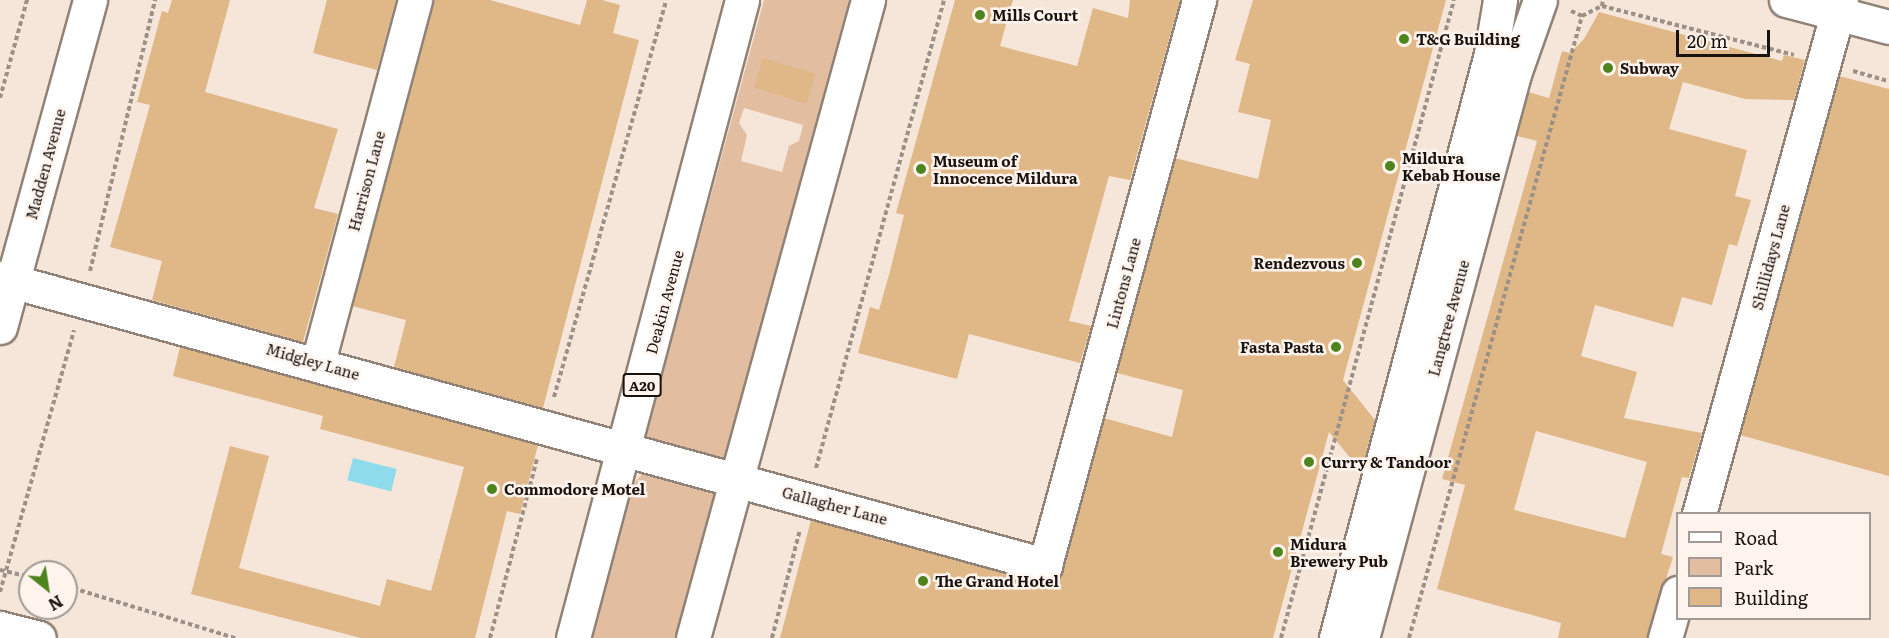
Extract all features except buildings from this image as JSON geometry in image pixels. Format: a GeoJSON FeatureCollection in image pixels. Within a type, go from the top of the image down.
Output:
{"type":"FeatureCollection","features":[{"type":"Feature","properties":{"kind":"main road","name":"Madden Avenue"},"geometry":{"type":"LineString","coordinates":[[0,327],[6,279],[90,0]]}},
{"type":"Feature","properties":{"kind":"main road","name":"Harrison Lane"},"geometry":{"type":"LineString","coordinates":[[318,362],[415,0]]}},
{"type":"Feature","properties":{"kind":"main road","name":"Deakin Avenue"},"geometry":{"type":"LineString","coordinates":[[573,638],[742,0]]}},
{"type":"Feature","properties":{"kind":"main road"},"geometry":{"type":"LineString","coordinates":[[696,635],[735,481],[868,0]]}},
{"type":"Feature","properties":{"kind":"main road","name":"Lintons Lane"},"geometry":{"type":"LineString","coordinates":[[1045,565],[1199,0]]}},
{"type":"Feature","properties":{"kind":"main road","name":"Langtree Avenue"},"geometry":{"type":"LineString","coordinates":[[1336,638],[1491,54],[1500,0]]}},
{"type":"Feature","properties":{"kind":"main road","name":"Langtree Avenue"},"geometry":{"type":"LineString","coordinates":[[1362,638],[1514,74],[1539,0]]}},
{"type":"Feature","properties":{"kind":"main road"},"geometry":{"type":"LineString","coordinates":[[1786,0],[1839,7],[1889,27]]}},
{"type":"Feature","properties":{"kind":"main road"},"geometry":{"type":"LineString","coordinates":[[1872,0],[1889,4]]}},
{"type":"Feature","properties":{"kind":"main road","name":"Shillidays Lane"},"geometry":{"type":"LineString","coordinates":[[1699,512],[1839,7]]}},
{"type":"Feature","properties":{"kind":"main road","name":"Midgley Lane"},"geometry":{"type":"LineString","coordinates":[[6,279],[318,362],[623,453]]}},
{"type":"Feature","properties":{"kind":"main road","name":"Gallagher Lane"},"geometry":{"type":"LineString","coordinates":[[623,453],[735,481],[808,496],[1045,565]]}},
{"type":"Feature","properties":{"kind":"main road"},"geometry":{"type":"LineString","coordinates":[[1665,638],[1676,597]]}},
{"type":"Feature","properties":{"kind":"main road"},"geometry":{"type":"LineString","coordinates":[[0,628],[39,638]]}},
{"type":"Feature","properties":{"kind":"path"},"geometry":{"type":"LineString","coordinates":[[0,98],[27,0]]}},
{"type":"Feature","properties":{"kind":"path"},"geometry":{"type":"LineString","coordinates":[[490,638],[545,430],[666,0]]}},
{"type":"Feature","properties":{"kind":"path"},"geometry":{"type":"LineString","coordinates":[[772,638],[808,496],[944,0]]}},
{"type":"Feature","properties":{"kind":"path"},"geometry":{"type":"LineString","coordinates":[[1281,638],[1454,0]]}},
{"type":"Feature","properties":{"kind":"path"},"geometry":{"type":"LineString","coordinates":[[1603,0],[1602,6],[1889,81]]}},
{"type":"Feature","properties":{"kind":"path"},"geometry":{"type":"LineString","coordinates":[[1409,638],[1582,15]]}},
{"type":"Feature","properties":{"kind":"path"},"geometry":{"type":"LineString","coordinates":[[0,592],[3,571],[18,574]]}},
{"type":"Feature","properties":{"kind":"path"},"geometry":{"type":"LineString","coordinates":[[78,590],[150,616],[236,638]]}},
{"type":"Feature","properties":{"kind":"green space"},"geometry":{"type":"Polygon","coordinates":[[[764,0],[849,0],[727,455],[720,462],[646,440],[764,0]],[[744,108],[739,123],[747,135],[741,161],[782,172],[789,146],[799,141],[803,125],[744,108]]]}},
{"type":"Feature","properties":{"kind":"green space"},"geometry":{"type":"Polygon","coordinates":[[[644,472],[714,494],[675,638],[590,638],[634,483],[644,472]]]}},
{"type":"Feature","properties":{"kind":"water"},"geometry":{"type":"Polygon","coordinates":[[[353,458],[397,469],[391,491],[347,480],[353,458]]]}},
{"type":"Feature","properties":{"kind":"place","name":"Mills Court"},"geometry":{"type":"Point","coordinates":[980,15]}},
{"type":"Feature","properties":{"kind":"place","name":"T&G Building"},"geometry":{"type":"Point","coordinates":[1404,39]}},
{"type":"Feature","properties":{"kind":"place","name":"Subway"},"geometry":{"type":"Point","coordinates":[1608,68]}},
{"type":"Feature","properties":{"kind":"place","name":"Mildura Kebab House"},"geometry":{"type":"Point","coordinates":[1390,166]}},
{"type":"Feature","properties":{"kind":"place","name":"Museum of Innocence Mildura"},"geometry":{"type":"Point","coordinates":[921,169]}},
{"type":"Feature","properties":{"kind":"place","name":"Rendezvous"},"geometry":{"type":"Point","coordinates":[1357,263]}},
{"type":"Feature","properties":{"kind":"place","name":"Fasta Pasta"},"geometry":{"type":"Point","coordinates":[1336,347]}},
{"type":"Feature","properties":{"kind":"place","name":"Curry & Tandoor"},"geometry":{"type":"Point","coordinates":[1309,462]}},
{"type":"Feature","properties":{"kind":"place","name":"Commodore Motel"},"geometry":{"type":"Point","coordinates":[492,489]}},
{"type":"Feature","properties":{"kind":"place","name":"Midura Brewery Pub"},"geometry":{"type":"Point","coordinates":[1278,552]}},
{"type":"Feature","properties":{"kind":"place","name":"The Grand Hotel"},"geometry":{"type":"Point","coordinates":[923,581]}}]}
